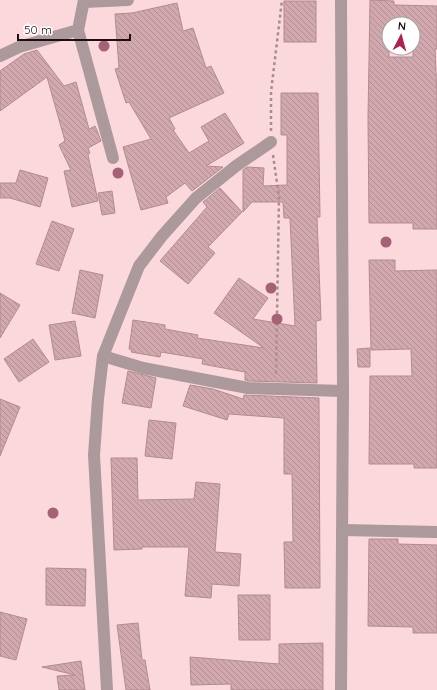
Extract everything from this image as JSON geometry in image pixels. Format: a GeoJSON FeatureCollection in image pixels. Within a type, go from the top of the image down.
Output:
{"type":"FeatureCollection","features":[{"type":"Feature","properties":{"kind":"street"},"geometry":{"type":"LineString","coordinates":[[113,158],[78,30],[84,1],[128,0]]}},
{"type":"Feature","properties":{"kind":"street"},"geometry":{"type":"LineString","coordinates":[[341,0],[343,391],[341,690]]}},
{"type":"Feature","properties":{"kind":"street"},"geometry":{"type":"LineString","coordinates":[[0,56],[19,47],[78,30]]}},
{"type":"Feature","properties":{"kind":"street"},"geometry":{"type":"LineString","coordinates":[[107,690],[94,455],[97,406],[103,356],[140,266],[162,236],[196,198],[236,166],[272,142]]}},
{"type":"Feature","properties":{"kind":"street"},"geometry":{"type":"LineString","coordinates":[[103,356],[177,376],[248,388],[343,391]]}},
{"type":"Feature","properties":{"kind":"street"},"geometry":{"type":"LineString","coordinates":[[342,530],[437,532]]}},
{"type":"Feature","properties":{"kind":"path"},"geometry":{"type":"LineString","coordinates":[[276,389],[279,197],[272,142],[271,92],[282,0]]}},
{"type":"Feature","properties":{"kind":"building"},"geometry":{"type":"Polygon","coordinates":[[[370,0],[394,1],[394,5],[437,6],[437,49],[435,49],[437,96],[437,229],[413,229],[413,223],[369,223],[368,118],[370,0]]]}},
{"type":"Feature","properties":{"kind":"building"},"geometry":{"type":"Polygon","coordinates":[[[284,1],[316,1],[316,42],[284,42],[284,1]]]}},
{"type":"Feature","properties":{"kind":"building"},"geometry":{"type":"Polygon","coordinates":[[[177,3],[183,31],[193,28],[206,68],[211,66],[224,93],[169,118],[175,129],[173,130],[189,153],[209,141],[201,127],[225,113],[244,143],[206,166],[223,167],[192,191],[185,183],[166,197],[168,203],[141,210],[123,147],[151,139],[129,102],[126,103],[115,69],[119,68],[115,14],[132,13],[177,3]]]}},
{"type":"Feature","properties":{"kind":"building"},"geometry":{"type":"Polygon","coordinates":[[[37,50],[64,86],[76,82],[89,129],[95,126],[98,133],[101,141],[88,148],[90,153],[88,155],[98,201],[72,207],[64,171],[71,170],[59,145],[65,141],[47,77],[0,111],[0,71],[24,54],[37,50]]]}},
{"type":"Feature","properties":{"kind":"building"},"geometry":{"type":"Polygon","coordinates":[[[281,93],[318,93],[320,217],[317,217],[321,320],[316,321],[317,383],[249,381],[245,380],[245,372],[202,364],[203,359],[161,352],[160,357],[131,352],[132,350],[129,349],[133,320],[165,325],[165,329],[198,335],[197,338],[264,348],[214,313],[239,278],[268,298],[253,319],[295,326],[290,218],[284,218],[283,202],[252,202],[243,212],[243,170],[247,167],[264,168],[263,186],[287,185],[287,135],[281,135],[281,93]]]}},
{"type":"Feature","properties":{"kind":"building"},"geometry":{"type":"Polygon","coordinates":[[[20,170],[48,178],[40,207],[10,198],[0,198],[0,183],[16,183],[20,170]]]}},
{"type":"Feature","properties":{"kind":"building"},"geometry":{"type":"Polygon","coordinates":[[[220,188],[242,212],[208,247],[215,253],[188,284],[160,261],[207,207],[203,202],[220,188]]]}},
{"type":"Feature","properties":{"kind":"building"},"geometry":{"type":"Polygon","coordinates":[[[112,191],[115,213],[102,215],[98,193],[112,191]]]}},
{"type":"Feature","properties":{"kind":"building"},"geometry":{"type":"Polygon","coordinates":[[[52,221],[74,229],[59,271],[36,264],[52,221]]]}},
{"type":"Feature","properties":{"kind":"building"},"geometry":{"type":"Polygon","coordinates":[[[369,260],[395,260],[395,271],[437,270],[437,468],[414,468],[414,464],[369,464],[370,376],[412,376],[411,349],[371,350],[369,260]]]}},
{"type":"Feature","properties":{"kind":"building"},"geometry":{"type":"Polygon","coordinates":[[[80,270],[103,275],[95,318],[72,313],[80,270]]]}},
{"type":"Feature","properties":{"kind":"building"},"geometry":{"type":"Polygon","coordinates":[[[0,293],[20,305],[0,338],[0,293]]]}},
{"type":"Feature","properties":{"kind":"building"},"geometry":{"type":"Polygon","coordinates":[[[75,321],[81,356],[55,360],[49,325],[75,321]]]}},
{"type":"Feature","properties":{"kind":"building"},"geometry":{"type":"Polygon","coordinates":[[[33,339],[49,362],[19,382],[4,359],[33,339]]]}},
{"type":"Feature","properties":{"kind":"building"},"geometry":{"type":"Polygon","coordinates":[[[370,348],[370,367],[358,367],[357,349],[370,348]]]}},
{"type":"Feature","properties":{"kind":"building"},"geometry":{"type":"Polygon","coordinates":[[[128,371],[156,378],[151,408],[122,403],[128,371]]]}},
{"type":"Feature","properties":{"kind":"building"},"geometry":{"type":"Polygon","coordinates":[[[190,385],[213,389],[243,399],[244,395],[319,398],[320,588],[285,588],[284,542],[293,542],[292,474],[284,474],[284,418],[229,414],[227,420],[183,406],[190,385]]]}},
{"type":"Feature","properties":{"kind":"building"},"geometry":{"type":"Polygon","coordinates":[[[0,399],[20,407],[0,456],[0,399]]]}},
{"type":"Feature","properties":{"kind":"building"},"geometry":{"type":"Polygon","coordinates":[[[149,420],[176,423],[172,459],[145,456],[149,420]]]}},
{"type":"Feature","properties":{"kind":"building"},"geometry":{"type":"Polygon","coordinates":[[[111,458],[137,458],[138,500],[194,499],[196,482],[220,484],[215,552],[241,554],[239,586],[212,584],[211,598],[185,596],[189,547],[142,547],[142,549],[114,550],[111,458]]]}},
{"type":"Feature","properties":{"kind":"building"},"geometry":{"type":"Polygon","coordinates":[[[369,539],[398,539],[398,544],[437,545],[437,633],[413,633],[413,627],[368,626],[369,539]]]}},
{"type":"Feature","properties":{"kind":"building"},"geometry":{"type":"Polygon","coordinates":[[[46,568],[86,569],[85,606],[46,605],[46,568]]]}},
{"type":"Feature","properties":{"kind":"building"},"geometry":{"type":"Polygon","coordinates":[[[238,595],[270,595],[270,640],[239,640],[238,595]]]}},
{"type":"Feature","properties":{"kind":"building"},"geometry":{"type":"Polygon","coordinates":[[[0,612],[27,619],[16,660],[0,656],[0,612]]]}},
{"type":"Feature","properties":{"kind":"building"},"geometry":{"type":"Polygon","coordinates":[[[138,623],[142,660],[145,660],[150,690],[126,690],[117,625],[138,623]]]}},
{"type":"Feature","properties":{"kind":"building"},"geometry":{"type":"Polygon","coordinates":[[[323,643],[323,690],[231,690],[231,684],[191,685],[190,657],[279,664],[279,644],[323,643]]]}},
{"type":"Feature","properties":{"kind":"building"},"geometry":{"type":"Polygon","coordinates":[[[81,661],[85,690],[59,690],[57,676],[75,675],[42,667],[81,661]]]}}]}
